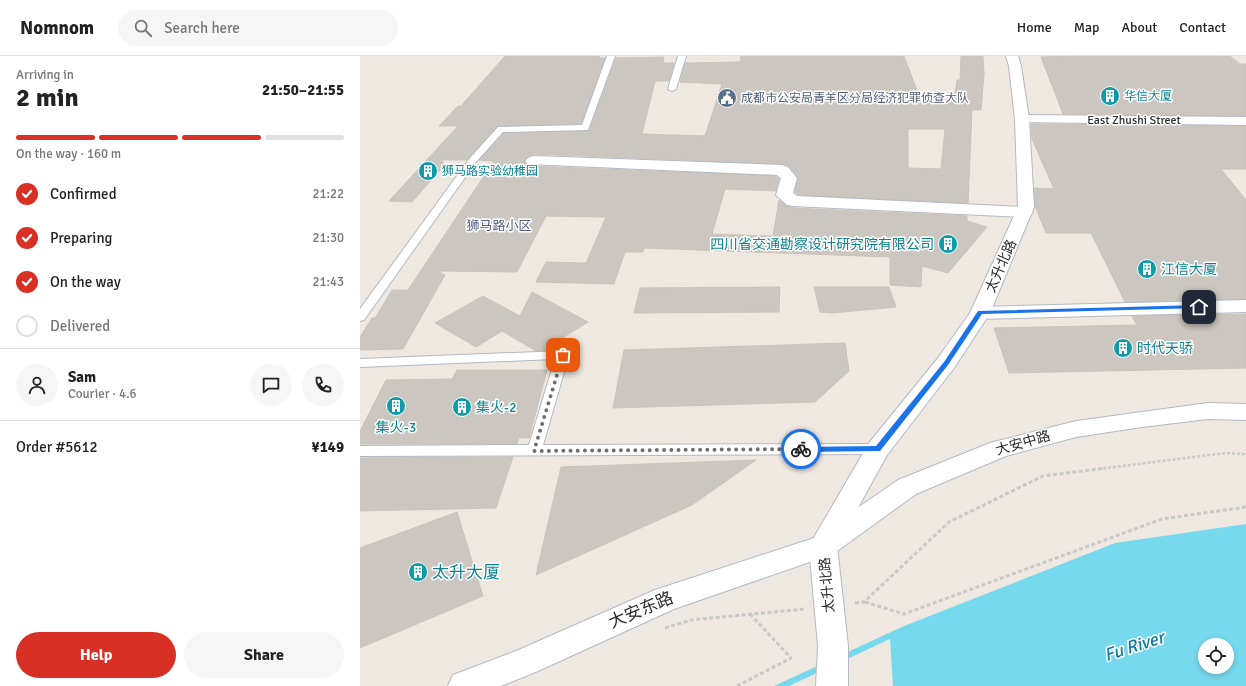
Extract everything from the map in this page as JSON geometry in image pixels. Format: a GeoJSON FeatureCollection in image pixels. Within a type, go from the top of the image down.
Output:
{"type":"FeatureCollection","features":[{"type":"Feature","properties":{"kind":"street","name":"太升北路"},"geometry":{"type":"LineString","coordinates":[[832,686],[833,646],[823,546],[878,449],[946,363],[980,313],[1026,208],[1022,119],[1015,66],[1012,56]]}},
{"type":"Feature","properties":{"kind":"street","name":"East Zhushi Street"},"geometry":{"type":"LineString","coordinates":[[1022,119],[1246,121]]}},
{"type":"Feature","properties":{"kind":"street"},"geometry":{"type":"LineString","coordinates":[[533,161],[782,170],[790,178],[784,196],[793,201],[1024,212]]}},
{"type":"Feature","properties":{"kind":"street"},"geometry":{"type":"LineString","coordinates":[[980,313],[1246,306]]}},
{"type":"Feature","properties":{"kind":"street","name":"大安中路"},"geometry":{"type":"LineString","coordinates":[[823,546],[907,487],[999,449],[1076,429],[1120,422],[1208,411],[1246,412]]}},
{"type":"Feature","properties":{"kind":"street","name":"大安东路"},"geometry":{"type":"LineString","coordinates":[[464,686],[527,661],[665,599],[823,546]]}},
{"type":"Feature","properties":{"kind":"lane"},"geometry":{"type":"LineString","coordinates":[[360,317],[473,160],[501,129],[585,128],[611,56]]}},
{"type":"Feature","properties":{"kind":"lane"},"geometry":{"type":"LineString","coordinates":[[672,89],[682,56]]}},
{"type":"Feature","properties":{"kind":"lane"},"geometry":{"type":"LineString","coordinates":[[360,363],[563,355],[534,451]]}},
{"type":"Feature","properties":{"kind":"lane"},"geometry":{"type":"LineString","coordinates":[[360,451],[878,449]]}},
{"type":"Feature","properties":{"kind":"path"},"geometry":{"type":"LineString","coordinates":[[864,602],[949,522],[1043,476],[1226,453],[1246,454]]}},
{"type":"Feature","properties":{"kind":"path"},"geometry":{"type":"LineString","coordinates":[[661,629],[691,620],[864,602],[904,614],[1162,519],[1246,507]]}},
{"type":"Feature","properties":{"kind":"path"},"geometry":{"type":"LineString","coordinates":[[737,686],[791,658],[750,614]]}},
{"type":"Feature","properties":{"kind":"water","name":"Fu River"},"geometry":{"type":"Polygon","coordinates":[[[1246,524],[1246,686],[774,686],[904,626],[1115,543],[1246,524]]]}},
{"type":"Feature","properties":{"kind":"pier"},"geometry":{"type":"Polygon","coordinates":[[[890,639],[893,686],[789,686],[890,639]]]}},
{"type":"Feature","properties":{"kind":"building"},"geometry":{"type":"Polygon","coordinates":[[[505,56],[600,56],[599,58],[605,58],[581,124],[498,126],[467,160],[441,160],[445,164],[412,202],[389,201],[458,126],[439,126],[458,106],[461,106],[505,56]]]}},
{"type":"Feature","properties":{"kind":"building"},"geometry":{"type":"Polygon","coordinates":[[[741,56],[904,56],[921,101],[954,102],[957,80],[960,80],[961,56],[983,56],[984,74],[981,110],[972,110],[968,203],[798,195],[795,192],[798,177],[789,166],[782,164],[533,154],[527,157],[524,162],[528,166],[776,176],[779,179],[776,191],[725,189],[712,234],[773,236],[779,200],[786,206],[793,208],[967,216],[967,221],[987,227],[948,273],[922,266],[921,287],[890,285],[890,257],[644,248],[643,252],[625,252],[614,284],[536,282],[546,262],[586,263],[606,217],[546,216],[517,272],[438,271],[445,275],[403,349],[360,350],[360,337],[372,318],[375,318],[392,290],[408,290],[494,161],[479,160],[504,133],[589,131],[616,58],[664,57],[663,63],[674,63],[669,81],[655,81],[642,134],[705,136],[722,84],[680,82],[685,63],[740,62],[741,56]],[[908,129],[908,168],[941,169],[945,129],[908,129]]]}},
{"type":"Feature","properties":{"kind":"building"},"geometry":{"type":"Polygon","coordinates":[[[1230,56],[1240,64],[1246,64],[1246,116],[1063,114],[1041,57],[1230,56]]]}},
{"type":"Feature","properties":{"kind":"building"},"geometry":{"type":"Polygon","coordinates":[[[1031,124],[1246,126],[1246,169],[1221,169],[1246,200],[1246,299],[1125,302],[1091,233],[1046,233],[1035,206],[1034,188],[1054,189],[1032,139],[1031,124]]]}},
{"type":"Feature","properties":{"kind":"building"},"geometry":{"type":"Polygon","coordinates":[[[780,287],[779,312],[634,313],[640,288],[780,287]]]}},
{"type":"Feature","properties":{"kind":"building"},"geometry":{"type":"Polygon","coordinates":[[[814,287],[889,287],[896,307],[832,313],[820,312],[814,287]]]}},
{"type":"Feature","properties":{"kind":"building"},"geometry":{"type":"Polygon","coordinates":[[[532,292],[588,322],[554,343],[553,350],[536,351],[502,331],[476,347],[435,323],[483,296],[520,316],[532,292]]]}},
{"type":"Feature","properties":{"kind":"building","name":"时代天骄"},"geometry":{"type":"Polygon","coordinates":[[[1246,314],[1246,368],[1009,373],[994,328],[1137,325],[1132,316],[1246,314]]]}},
{"type":"Feature","properties":{"kind":"building"},"geometry":{"type":"Polygon","coordinates":[[[845,343],[849,371],[815,402],[613,408],[624,350],[845,343]]]}},
{"type":"Feature","properties":{"kind":"building"},"geometry":{"type":"Polygon","coordinates":[[[457,370],[547,370],[529,438],[519,438],[517,444],[360,444],[360,431],[386,380],[452,379],[457,370]]]}},
{"type":"Feature","properties":{"kind":"building"},"geometry":{"type":"Polygon","coordinates":[[[513,457],[496,508],[360,511],[360,458],[513,457]]]}},
{"type":"Feature","properties":{"kind":"building"},"geometry":{"type":"Polygon","coordinates":[[[756,460],[692,505],[536,575],[561,467],[756,460]]]}},
{"type":"Feature","properties":{"kind":"building","name":"太升大厦"},"geometry":{"type":"Polygon","coordinates":[[[457,512],[483,596],[360,648],[360,548],[457,512]]]}},
{"type":"Feature","properties":{"kind":"way so far"},"geometry":{"type":"LineString","coordinates":[[563,355],[534,451],[801,449]]}},
{"type":"Feature","properties":{"kind":"place","name":"华信大厦"},"geometry":{"type":"Point","coordinates":[1110,96]}},
{"type":"Feature","properties":{"kind":"place","name":"成都市公安局青羊区分局经济犯罪侦查大队"},"geometry":{"type":"Point","coordinates":[727,98]}},
{"type":"Feature","properties":{"kind":"place","name":"狮马路实验幼稚园"},"geometry":{"type":"Point","coordinates":[428,171]}},
{"type":"Feature","properties":{"kind":"place","name":"四川省交通勘察设计研究院有限公司"},"geometry":{"type":"Point","coordinates":[948,244]}},
{"type":"Feature","properties":{"kind":"place","name":"江信大厦"},"geometry":{"type":"Point","coordinates":[1147,269]}},
{"type":"Feature","properties":{"kind":"place","name":"时代天骄"},"geometry":{"type":"Point","coordinates":[1123,348]}},
{"type":"Feature","properties":{"kind":"place","name":"集火-3"},"geometry":{"type":"Point","coordinates":[396,406]}},
{"type":"Feature","properties":{"kind":"place","name":"集火-2"},"geometry":{"type":"Point","coordinates":[462,407]}},
{"type":"Feature","properties":{"kind":"place","name":"太升大厦"},"geometry":{"type":"Point","coordinates":[418,572]}},
{"type":"Feature","properties":{"kind":"district","name":"狮马路小区"},"geometry":{"type":"Point","coordinates":[499,226]}},
{"type":"Feature","properties":{"kind":"route"},"geometry":{"type":"LineString","coordinates":[[801,449],[878,449],[946,363],[980,313],[1199,307]]}}]}
